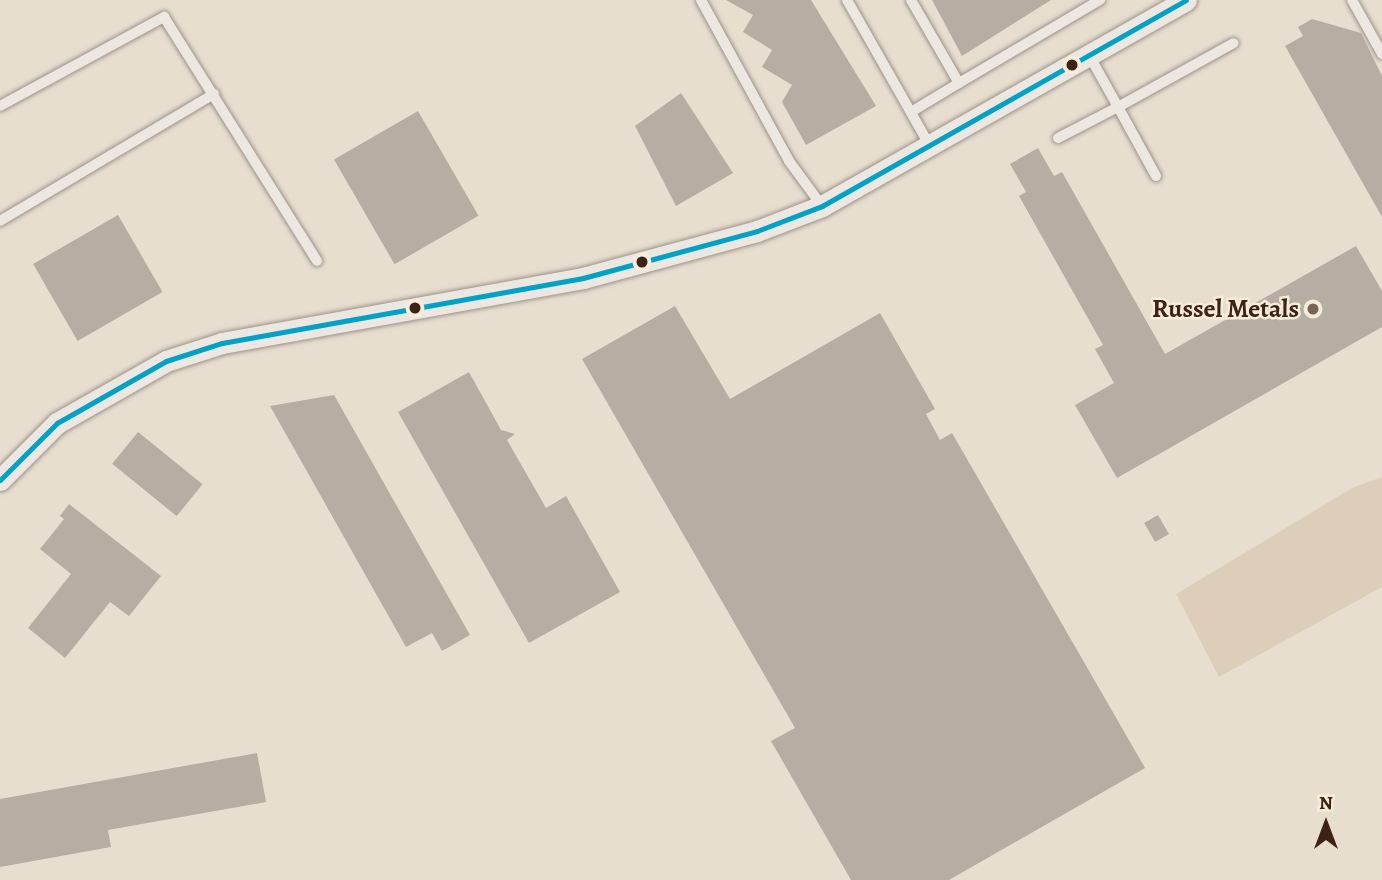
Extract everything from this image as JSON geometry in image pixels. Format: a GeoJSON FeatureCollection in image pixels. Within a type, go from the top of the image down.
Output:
{"type":"FeatureCollection","features":[{"type":"Feature","properties":{"kind":"street"},"geometry":{"type":"LineString","coordinates":[[0,480],[57,423],[166,362],[200,350],[243,336],[583,278],[757,231],[822,206],[1181,1]]}},
{"type":"Feature","properties":{"kind":"lane"},"geometry":{"type":"LineString","coordinates":[[701,0],[789,161],[822,206]]}},
{"type":"Feature","properties":{"kind":"lane"},"geometry":{"type":"LineString","coordinates":[[848,0],[930,146]]}},
{"type":"Feature","properties":{"kind":"lane"},"geometry":{"type":"LineString","coordinates":[[911,0],[959,83]]}},
{"type":"Feature","properties":{"kind":"lane"},"geometry":{"type":"LineString","coordinates":[[911,112],[1100,0]]}},
{"type":"Feature","properties":{"kind":"lane"},"geometry":{"type":"LineString","coordinates":[[1352,0],[1382,54]]}},
{"type":"Feature","properties":{"kind":"lane"},"geometry":{"type":"LineString","coordinates":[[0,106],[164,17],[317,261]]}},
{"type":"Feature","properties":{"kind":"lane"},"geometry":{"type":"LineString","coordinates":[[1058,138],[1234,43]]}},
{"type":"Feature","properties":{"kind":"lane"},"geometry":{"type":"LineString","coordinates":[[1089,55],[1156,176]]}},
{"type":"Feature","properties":{"kind":"lane"},"geometry":{"type":"LineString","coordinates":[[0,220],[214,94]]}},
{"type":"Feature","properties":{"kind":"shaded area"},"geometry":{"type":"Polygon","coordinates":[[[1382,477],[1382,587],[1219,677],[1176,594],[1352,488],[1382,477]]]}},
{"type":"Feature","properties":{"kind":"building"},"geometry":{"type":"Polygon","coordinates":[[[726,0],[811,0],[876,106],[806,145],[782,102],[792,85],[762,67],[772,50],[743,32],[753,15],[726,0]]]}},
{"type":"Feature","properties":{"kind":"building"},"geometry":{"type":"Polygon","coordinates":[[[932,0],[1051,0],[962,56],[932,0]]]}},
{"type":"Feature","properties":{"kind":"building"},"geometry":{"type":"Polygon","coordinates":[[[1312,19],[1361,33],[1382,76],[1382,217],[1285,46],[1303,36],[1298,27],[1312,19]]]}},
{"type":"Feature","properties":{"kind":"building"},"geometry":{"type":"Polygon","coordinates":[[[681,93],[733,173],[676,206],[635,126],[681,93]]]}},
{"type":"Feature","properties":{"kind":"building"},"geometry":{"type":"Polygon","coordinates":[[[418,111],[478,216],[394,264],[334,160],[418,111]]]}},
{"type":"Feature","properties":{"kind":"building","name":"Russel Metals"},"geometry":{"type":"Polygon","coordinates":[[[1038,148],[1054,176],[1062,172],[1165,354],[1356,246],[1382,291],[1382,327],[1117,478],[1075,405],[1114,383],[1095,349],[1103,345],[1019,196],[1026,192],[1010,164],[1038,148]]]}},
{"type":"Feature","properties":{"kind":"building"},"geometry":{"type":"Polygon","coordinates":[[[118,215],[162,292],[78,341],[33,264],[118,215]]]}},
{"type":"Feature","properties":{"kind":"building"},"geometry":{"type":"Polygon","coordinates":[[[675,306],[730,399],[880,313],[935,409],[926,414],[940,440],[952,433],[1145,768],[949,880],[851,880],[771,741],[795,728],[582,359],[675,306]]]}},
{"type":"Feature","properties":{"kind":"building"},"geometry":{"type":"Polygon","coordinates":[[[469,372],[501,430],[515,434],[507,440],[546,508],[566,496],[620,592],[529,643],[398,412],[469,372]]]}},
{"type":"Feature","properties":{"kind":"building"},"geometry":{"type":"Polygon","coordinates":[[[334,395],[470,635],[442,651],[432,633],[406,647],[270,406],[334,395]]]}},
{"type":"Feature","properties":{"kind":"building"},"geometry":{"type":"Polygon","coordinates":[[[138,432],[203,484],[177,516],[112,464],[138,432]]]}},
{"type":"Feature","properties":{"kind":"building"},"geometry":{"type":"Polygon","coordinates":[[[69,504],[161,576],[129,616],[110,602],[65,658],[28,628],[71,574],[40,549],[64,519],[60,516],[69,504]]]}},
{"type":"Feature","properties":{"kind":"building"},"geometry":{"type":"Polygon","coordinates":[[[1158,515],[1169,534],[1155,542],[1144,523],[1158,515]]]}},
{"type":"Feature","properties":{"kind":"building"},"geometry":{"type":"Polygon","coordinates":[[[257,753],[266,802],[108,830],[111,847],[0,867],[0,799],[257,753]]]}},
{"type":"Feature","properties":{"kind":"transit line"},"geometry":{"type":"LineString","coordinates":[[0,480],[57,423],[166,361],[222,343],[583,278],[757,231],[822,206],[1186,0]]}},
{"type":"Feature","properties":{"kind":"place","name":"Russel Metals"},"geometry":{"type":"Point","coordinates":[1313,309]}}]}
